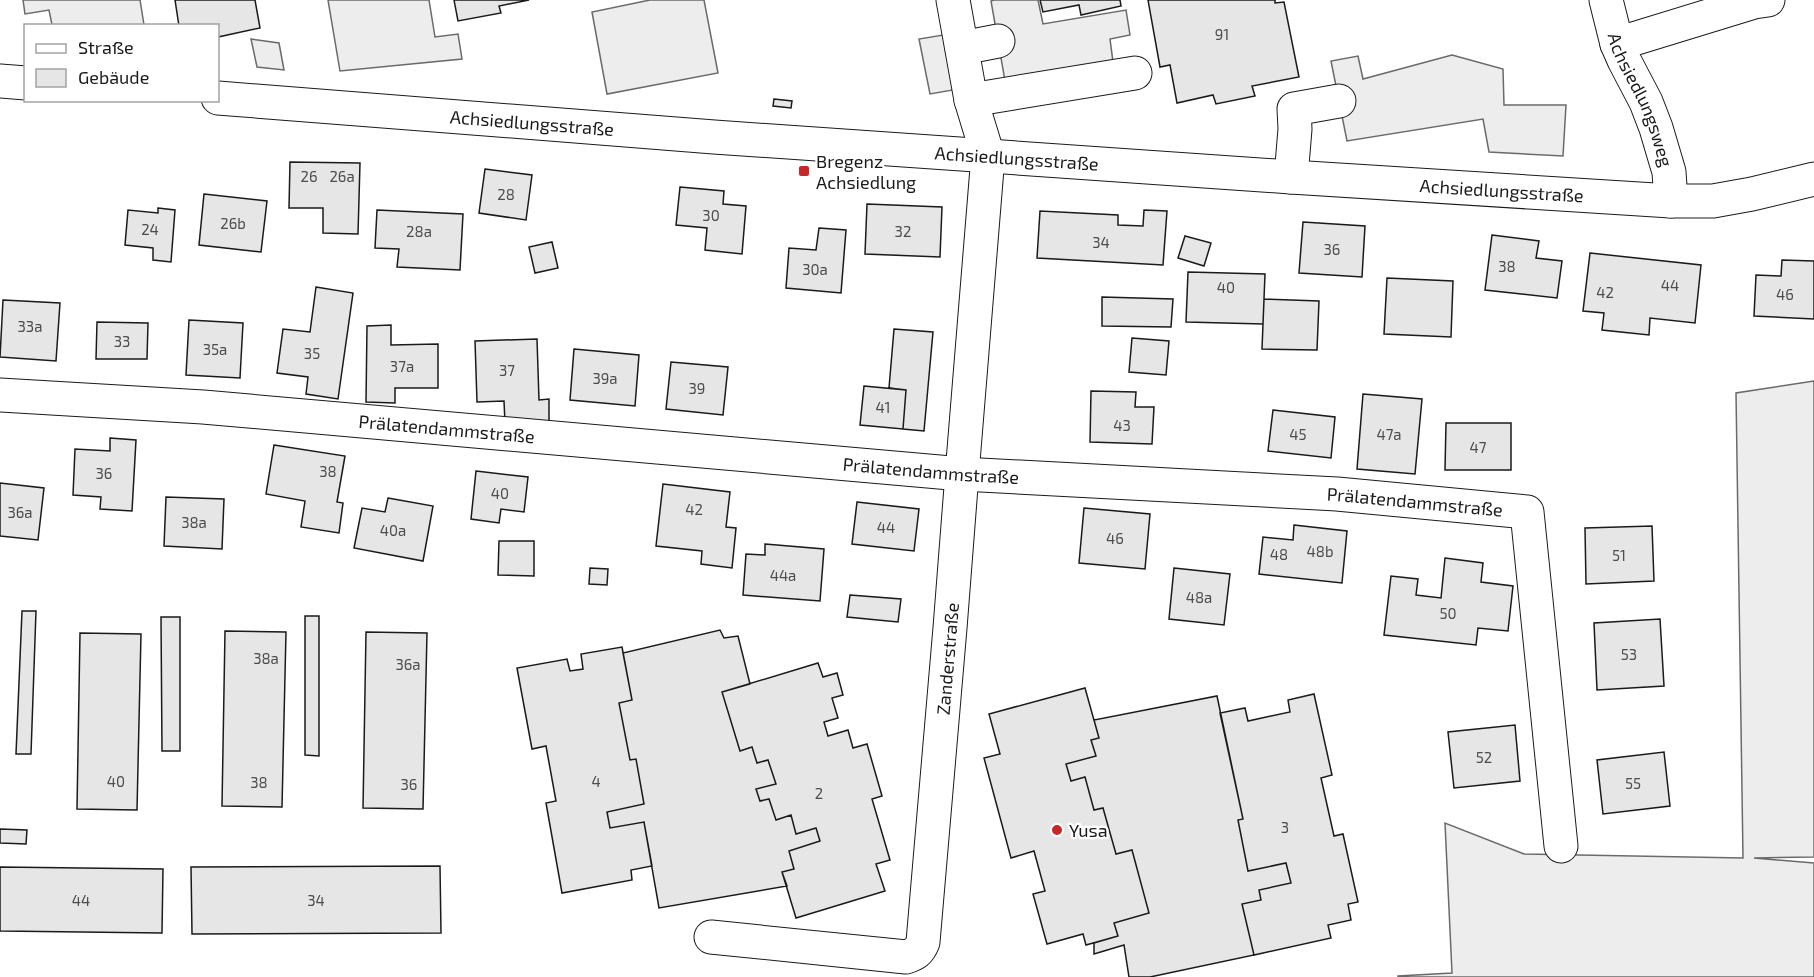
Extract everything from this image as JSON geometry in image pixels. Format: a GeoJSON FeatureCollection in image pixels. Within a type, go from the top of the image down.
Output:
{"type":"FeatureCollection","features":[{"type":"Feature","properties":{"kind":"street"},"geometry":{"type":"LineString","coordinates":[[953,0],[971,100],[988,156]]}},
{"type":"Feature","properties":{"kind":"street","name":"Achsiedlungsweg"},"geometry":{"type":"LineString","coordinates":[[1606,0],[1617,44],[1646,102],[1656,128],[1669,172],[1671,201]]}},
{"type":"Feature","properties":{"kind":"street"},"geometry":{"type":"LineString","coordinates":[[1617,44],[1767,0]]}},
{"type":"Feature","properties":{"kind":"street"},"geometry":{"type":"LineString","coordinates":[[962,48],[998,40]]}},
{"type":"Feature","properties":{"kind":"street"},"geometry":{"type":"LineString","coordinates":[[971,100],[1135,73]]}},
{"type":"Feature","properties":{"kind":"street"},"geometry":{"type":"LineString","coordinates":[[0,81],[24,83]]}},
{"type":"Feature","properties":{"kind":"street","name":"Achsiedlungsstraße"},"geometry":{"type":"LineString","coordinates":[[219,98],[714,137],[1671,201],[1713,201],[1752,195],[1814,179]]}},
{"type":"Feature","properties":{"kind":"street"},"geometry":{"type":"LineString","coordinates":[[1291,177],[1295,129],[1294,110],[1339,100]]}},
{"type":"Feature","properties":{"kind":"street","name":"Zanderstraße"},"geometry":{"type":"LineString","coordinates":[[711,937],[906,957],[913,966],[923,942],[951,628],[988,156]]}},
{"type":"Feature","properties":{"kind":"street","name":"Prälatendammstraße"},"geometry":{"type":"LineString","coordinates":[[0,395],[203,407],[962,474],[1337,494],[1527,512],[1561,846]]}},
{"type":"Feature","properties":{"kind":"shaded area"},"geometry":{"type":"Polygon","coordinates":[[[23,0],[140,0],[144,24],[52,24],[49,10],[25,14],[23,0]]]}},
{"type":"Feature","properties":{"kind":"shaded area"},"geometry":{"type":"Polygon","coordinates":[[[328,0],[429,0],[435,37],[458,34],[462,59],[340,71],[328,0]]]}},
{"type":"Feature","properties":{"kind":"shaded area"},"geometry":{"type":"Polygon","coordinates":[[[650,0],[704,0],[718,73],[607,94],[592,12],[650,0]]]}},
{"type":"Feature","properties":{"kind":"shaded area"},"geometry":{"type":"Polygon","coordinates":[[[1038,0],[1043,24],[1126,10],[1130,35],[1110,39],[1113,62],[1005,81],[991,1],[1038,0]]]}},
{"type":"Feature","properties":{"kind":"shaded area"},"geometry":{"type":"Polygon","coordinates":[[[943,35],[953,90],[930,94],[919,39],[943,35]]]}},
{"type":"Feature","properties":{"kind":"shaded area"},"geometry":{"type":"Polygon","coordinates":[[[251,39],[279,43],[284,70],[257,67],[251,39]]]}},
{"type":"Feature","properties":{"kind":"shaded area"},"geometry":{"type":"Polygon","coordinates":[[[1452,55],[1503,69],[1504,105],[1566,105],[1563,156],[1489,152],[1483,119],[1347,141],[1331,61],[1358,56],[1363,79],[1452,55]]]}},
{"type":"Feature","properties":{"kind":"shaded area"},"geometry":{"type":"Polygon","coordinates":[[[1814,381],[1814,857],[1754,858],[1814,863],[1814,977],[1398,977],[1452,973],[1445,823],[1524,854],[1743,858],[1736,393],[1814,381]]]}},
{"type":"Feature","properties":{"kind":"building"},"geometry":{"type":"Polygon","coordinates":[[[175,0],[255,0],[260,28],[219,37],[219,24],[179,24],[175,0]]]}},
{"type":"Feature","properties":{"kind":"building"},"geometry":{"type":"Polygon","coordinates":[[[454,0],[529,0],[499,6],[501,13],[458,21],[454,0]]]}},
{"type":"Feature","properties":{"kind":"building"},"geometry":{"type":"Polygon","coordinates":[[[1040,0],[1120,0],[1121,6],[1081,15],[1079,5],[1043,12],[1040,0]]]}},
{"type":"Feature","properties":{"kind":"building"},"geometry":{"type":"Polygon","coordinates":[[[1148,0],[1275,0],[1275,3],[1284,2],[1299,77],[1252,86],[1255,96],[1216,104],[1213,95],[1177,103],[1170,65],[1160,67],[1148,0]]]}},
{"type":"Feature","properties":{"kind":"building"},"geometry":{"type":"Polygon","coordinates":[[[774,99],[792,101],[791,108],[773,106],[774,99]]]}},
{"type":"Feature","properties":{"kind":"building"},"geometry":{"type":"Polygon","coordinates":[[[290,162],[360,163],[358,234],[323,233],[323,208],[289,208],[290,162]]]}},
{"type":"Feature","properties":{"kind":"building"},"geometry":{"type":"Polygon","coordinates":[[[485,169],[532,175],[526,220],[479,213],[485,169]]]}},
{"type":"Feature","properties":{"kind":"building"},"geometry":{"type":"Polygon","coordinates":[[[680,187],[724,191],[723,204],[746,206],[742,254],[705,250],[707,228],[676,225],[680,187]]]}},
{"type":"Feature","properties":{"kind":"building"},"geometry":{"type":"Polygon","coordinates":[[[204,194],[267,201],[261,252],[199,245],[204,194]]]}},
{"type":"Feature","properties":{"kind":"building"},"geometry":{"type":"Polygon","coordinates":[[[867,204],[942,207],[940,257],[865,254],[867,204]]]}},
{"type":"Feature","properties":{"kind":"building"},"geometry":{"type":"Polygon","coordinates":[[[158,208],[175,210],[171,262],[153,260],[153,248],[125,245],[128,210],[158,213],[158,208]]]}},
{"type":"Feature","properties":{"kind":"building"},"geometry":{"type":"Polygon","coordinates":[[[377,210],[463,214],[460,270],[397,267],[399,249],[375,248],[377,210]]]}},
{"type":"Feature","properties":{"kind":"building"},"geometry":{"type":"Polygon","coordinates":[[[1144,210],[1167,211],[1163,265],[1037,258],[1040,211],[1118,215],[1118,225],[1143,226],[1144,210]]]}},
{"type":"Feature","properties":{"kind":"building"},"geometry":{"type":"Polygon","coordinates":[[[1303,222],[1365,226],[1362,277],[1299,273],[1303,222]]]}},
{"type":"Feature","properties":{"kind":"building"},"geometry":{"type":"Polygon","coordinates":[[[819,228],[846,230],[841,293],[786,288],[789,248],[816,250],[819,228]]]}},
{"type":"Feature","properties":{"kind":"building"},"geometry":{"type":"Polygon","coordinates":[[[1492,235],[1539,241],[1536,258],[1562,261],[1557,298],[1485,290],[1492,235]]]}},
{"type":"Feature","properties":{"kind":"building"},"geometry":{"type":"Polygon","coordinates":[[[1185,236],[1211,243],[1204,266],[1178,258],[1185,236]]]}},
{"type":"Feature","properties":{"kind":"building"},"geometry":{"type":"Polygon","coordinates":[[[552,242],[558,268],[535,273],[529,247],[552,242]]]}},
{"type":"Feature","properties":{"kind":"building"},"geometry":{"type":"Polygon","coordinates":[[[1590,253],[1701,265],[1695,323],[1650,318],[1649,335],[1602,330],[1604,313],[1583,311],[1590,253]]]}},
{"type":"Feature","properties":{"kind":"building"},"geometry":{"type":"Polygon","coordinates":[[[1782,260],[1814,261],[1814,319],[1754,316],[1756,275],[1781,276],[1782,260]]]}},
{"type":"Feature","properties":{"kind":"building"},"geometry":{"type":"Polygon","coordinates":[[[1188,272],[1265,274],[1263,324],[1186,322],[1188,272]]]}},
{"type":"Feature","properties":{"kind":"building"},"geometry":{"type":"Polygon","coordinates":[[[1387,278],[1453,281],[1451,337],[1384,334],[1387,278]]]}},
{"type":"Feature","properties":{"kind":"building"},"geometry":{"type":"Polygon","coordinates":[[[316,287],[353,293],[338,399],[306,394],[308,377],[277,373],[283,329],[310,332],[316,287]]]}},
{"type":"Feature","properties":{"kind":"building"},"geometry":{"type":"Polygon","coordinates":[[[1102,297],[1173,299],[1171,327],[1102,326],[1102,297]]]}},
{"type":"Feature","properties":{"kind":"building"},"geometry":{"type":"Polygon","coordinates":[[[1264,299],[1319,301],[1317,350],[1262,349],[1264,299]]]}},
{"type":"Feature","properties":{"kind":"building"},"geometry":{"type":"Polygon","coordinates":[[[3,300],[60,303],[56,361],[0,357],[3,300]]]}},
{"type":"Feature","properties":{"kind":"building"},"geometry":{"type":"Polygon","coordinates":[[[189,320],[243,323],[240,378],[186,375],[189,320]]]}},
{"type":"Feature","properties":{"kind":"building"},"geometry":{"type":"Polygon","coordinates":[[[97,322],[148,323],[147,359],[96,359],[97,322]]]}},
{"type":"Feature","properties":{"kind":"building"},"geometry":{"type":"Polygon","coordinates":[[[391,325],[391,345],[438,344],[438,388],[395,388],[395,403],[366,402],[367,326],[391,325]]]}},
{"type":"Feature","properties":{"kind":"building"},"geometry":{"type":"Polygon","coordinates":[[[894,329],[933,332],[924,431],[903,429],[906,390],[889,388],[894,329]]]}},
{"type":"Feature","properties":{"kind":"building"},"geometry":{"type":"Polygon","coordinates":[[[1132,338],[1169,341],[1166,375],[1129,372],[1132,338]]]}},
{"type":"Feature","properties":{"kind":"building"},"geometry":{"type":"Polygon","coordinates":[[[537,339],[539,400],[549,399],[549,422],[505,423],[504,401],[477,402],[475,341],[537,339]]]}},
{"type":"Feature","properties":{"kind":"building"},"geometry":{"type":"Polygon","coordinates":[[[574,349],[639,355],[635,406],[570,400],[574,349]]]}},
{"type":"Feature","properties":{"kind":"building"},"geometry":{"type":"Polygon","coordinates":[[[671,362],[728,367],[723,415],[666,409],[671,362]]]}},
{"type":"Feature","properties":{"kind":"building"},"geometry":{"type":"Polygon","coordinates":[[[864,386],[906,390],[903,429],[860,425],[864,386]]]}},
{"type":"Feature","properties":{"kind":"building"},"geometry":{"type":"Polygon","coordinates":[[[1091,391],[1136,392],[1135,407],[1154,407],[1152,444],[1090,442],[1091,391]]]}},
{"type":"Feature","properties":{"kind":"building"},"geometry":{"type":"Polygon","coordinates":[[[1363,394],[1422,399],[1415,474],[1357,469],[1363,394]]]}},
{"type":"Feature","properties":{"kind":"building"},"geometry":{"type":"Polygon","coordinates":[[[1273,410],[1335,417],[1331,458],[1268,451],[1273,410]]]}},
{"type":"Feature","properties":{"kind":"building"},"geometry":{"type":"Polygon","coordinates":[[[1446,423],[1511,423],[1511,470],[1445,470],[1446,423]]]}},
{"type":"Feature","properties":{"kind":"building"},"geometry":{"type":"Polygon","coordinates":[[[110,438],[136,440],[132,511],[100,509],[101,497],[73,495],[75,449],[110,451],[110,438]]]}},
{"type":"Feature","properties":{"kind":"building"},"geometry":{"type":"Polygon","coordinates":[[[274,445],[345,456],[337,502],[343,503],[339,533],[301,527],[305,501],[266,494],[274,445]]]}},
{"type":"Feature","properties":{"kind":"building"},"geometry":{"type":"Polygon","coordinates":[[[476,471],[528,477],[524,512],[501,509],[499,523],[471,519],[476,471]]]}},
{"type":"Feature","properties":{"kind":"building"},"geometry":{"type":"Polygon","coordinates":[[[0,483],[44,488],[38,540],[0,536],[0,483]]]}},
{"type":"Feature","properties":{"kind":"building"},"geometry":{"type":"Polygon","coordinates":[[[663,484],[730,492],[726,527],[736,528],[732,568],[701,564],[702,551],[656,546],[663,484]]]}},
{"type":"Feature","properties":{"kind":"building"},"geometry":{"type":"Polygon","coordinates":[[[166,497],[224,499],[222,549],[164,546],[166,497]]]}},
{"type":"Feature","properties":{"kind":"building"},"geometry":{"type":"Polygon","coordinates":[[[388,498],[433,506],[423,561],[354,548],[362,508],[385,512],[388,498]]]}},
{"type":"Feature","properties":{"kind":"building"},"geometry":{"type":"Polygon","coordinates":[[[857,502],[919,509],[914,551],[852,544],[857,502]]]}},
{"type":"Feature","properties":{"kind":"building"},"geometry":{"type":"Polygon","coordinates":[[[1084,508],[1150,514],[1145,569],[1079,563],[1084,508]]]}},
{"type":"Feature","properties":{"kind":"building"},"geometry":{"type":"Polygon","coordinates":[[[1294,525],[1347,531],[1342,583],[1259,574],[1263,537],[1293,540],[1294,525]]]}},
{"type":"Feature","properties":{"kind":"building"},"geometry":{"type":"Polygon","coordinates":[[[1652,526],[1654,581],[1586,584],[1585,528],[1652,526]]]}},
{"type":"Feature","properties":{"kind":"building"},"geometry":{"type":"Polygon","coordinates":[[[499,541],[534,541],[534,576],[498,575],[499,541]]]}},
{"type":"Feature","properties":{"kind":"building"},"geometry":{"type":"Polygon","coordinates":[[[765,544],[824,549],[820,601],[743,595],[746,554],[765,555],[765,544]]]}},
{"type":"Feature","properties":{"kind":"building"},"geometry":{"type":"Polygon","coordinates":[[[1445,558],[1483,563],[1481,582],[1513,586],[1508,631],[1478,628],[1476,645],[1384,635],[1391,576],[1418,579],[1416,595],[1441,598],[1445,558]]]}},
{"type":"Feature","properties":{"kind":"building"},"geometry":{"type":"Polygon","coordinates":[[[590,568],[608,569],[607,585],[589,584],[590,568]]]}},
{"type":"Feature","properties":{"kind":"building"},"geometry":{"type":"Polygon","coordinates":[[[1174,568],[1230,574],[1224,625],[1169,619],[1174,568]]]}},
{"type":"Feature","properties":{"kind":"building"},"geometry":{"type":"Polygon","coordinates":[[[850,595],[901,599],[898,622],[847,617],[850,595]]]}},
{"type":"Feature","properties":{"kind":"building"},"geometry":{"type":"Polygon","coordinates":[[[22,611],[36,611],[31,754],[16,754],[22,611]]]}},
{"type":"Feature","properties":{"kind":"building"},"geometry":{"type":"Polygon","coordinates":[[[305,616],[319,616],[319,756],[305,755],[305,616]]]}},
{"type":"Feature","properties":{"kind":"building"},"geometry":{"type":"Polygon","coordinates":[[[161,617],[180,617],[180,751],[162,751],[161,617]]]}},
{"type":"Feature","properties":{"kind":"building"},"geometry":{"type":"Polygon","coordinates":[[[1660,619],[1664,686],[1597,690],[1594,623],[1660,619]]]}},
{"type":"Feature","properties":{"kind":"building"},"geometry":{"type":"Polygon","coordinates":[[[720,630],[724,638],[738,636],[750,684],[722,692],[740,751],[752,747],[757,763],[768,760],[776,784],[756,789],[760,801],[769,799],[776,820],[791,815],[796,834],[816,828],[820,841],[789,851],[794,869],[782,872],[787,886],[659,908],[644,822],[610,828],[607,812],[644,804],[636,759],[630,760],[619,703],[632,700],[623,653],[720,630]]]}},
{"type":"Feature","properties":{"kind":"building"},"geometry":{"type":"Polygon","coordinates":[[[225,631],[286,632],[282,807],[222,806],[225,631]]]}},
{"type":"Feature","properties":{"kind":"building"},"geometry":{"type":"Polygon","coordinates":[[[366,632],[427,633],[423,809],[363,808],[366,632]]]}},
{"type":"Feature","properties":{"kind":"building"},"geometry":{"type":"Polygon","coordinates":[[[80,633],[141,634],[137,810],[77,809],[80,633]]]}},
{"type":"Feature","properties":{"kind":"building"},"geometry":{"type":"Polygon","coordinates":[[[622,647],[632,700],[619,703],[630,760],[636,759],[644,804],[607,812],[610,828],[644,822],[652,866],[631,870],[632,880],[562,893],[546,803],[556,801],[546,746],[532,749],[517,668],[567,659],[570,671],[583,669],[581,654],[622,647]]]}},
{"type":"Feature","properties":{"kind":"building"},"geometry":{"type":"Polygon","coordinates":[[[818,663],[823,677],[837,673],[843,695],[832,698],[838,718],[824,722],[828,736],[848,730],[853,748],[867,744],[882,796],[872,799],[890,860],[876,864],[885,891],[796,918],[782,872],[794,869],[789,851],[820,841],[816,828],[796,834],[791,815],[776,820],[769,799],[760,801],[756,789],[776,784],[768,760],[757,763],[752,747],[740,751],[722,692],[818,663]]]}},
{"type":"Feature","properties":{"kind":"building","name":"Yusa"},"geometry":{"type":"Polygon","coordinates":[[[1085,688],[1099,738],[1091,740],[1096,756],[1066,764],[1071,781],[1085,777],[1094,810],[1103,808],[1116,854],[1132,850],[1149,913],[1114,923],[1118,936],[1086,945],[1083,934],[1047,944],[1033,894],[1045,891],[1034,851],[1011,858],[984,758],[1000,754],[989,714],[1085,688]]]}},
{"type":"Feature","properties":{"kind":"building"},"geometry":{"type":"Polygon","coordinates":[[[1314,694],[1332,775],[1321,778],[1334,836],[1343,834],[1358,902],[1348,904],[1351,920],[1328,925],[1331,938],[1254,955],[1242,904],[1261,900],[1259,890],[1291,883],[1286,863],[1248,871],[1238,820],[1243,819],[1220,713],[1245,708],[1248,721],[1290,712],[1288,700],[1314,694]]]}},
{"type":"Feature","properties":{"kind":"building"},"geometry":{"type":"Polygon","coordinates":[[[1217,696],[1243,819],[1238,820],[1248,871],[1286,863],[1291,883],[1259,890],[1261,900],[1242,904],[1254,955],[1150,977],[1129,977],[1124,945],[1094,954],[1094,943],[1118,936],[1114,923],[1149,913],[1132,850],[1116,854],[1103,808],[1094,810],[1085,777],[1071,781],[1066,764],[1096,756],[1091,740],[1099,738],[1094,720],[1217,696]]]}},
{"type":"Feature","properties":{"kind":"building"},"geometry":{"type":"Polygon","coordinates":[[[1515,725],[1520,781],[1454,788],[1448,732],[1515,725]]]}},
{"type":"Feature","properties":{"kind":"building"},"geometry":{"type":"Polygon","coordinates":[[[1664,752],[1670,806],[1603,814],[1597,760],[1664,752]]]}},
{"type":"Feature","properties":{"kind":"building"},"geometry":{"type":"Polygon","coordinates":[[[0,829],[27,830],[26,844],[0,843],[0,829]]]}},
{"type":"Feature","properties":{"kind":"building"},"geometry":{"type":"Polygon","coordinates":[[[440,866],[441,933],[192,934],[191,867],[440,866]]]}},
{"type":"Feature","properties":{"kind":"building"},"geometry":{"type":"Polygon","coordinates":[[[0,867],[163,869],[162,933],[0,931],[0,867]]]}},
{"type":"Feature","properties":{"kind":"place","name":"Bregenz Achsiedlung"},"geometry":{"type":"Point","coordinates":[804,171]}},
{"type":"Feature","properties":{"kind":"place","name":"Yusa"},"geometry":{"type":"Point","coordinates":[1057,830]}}]}
